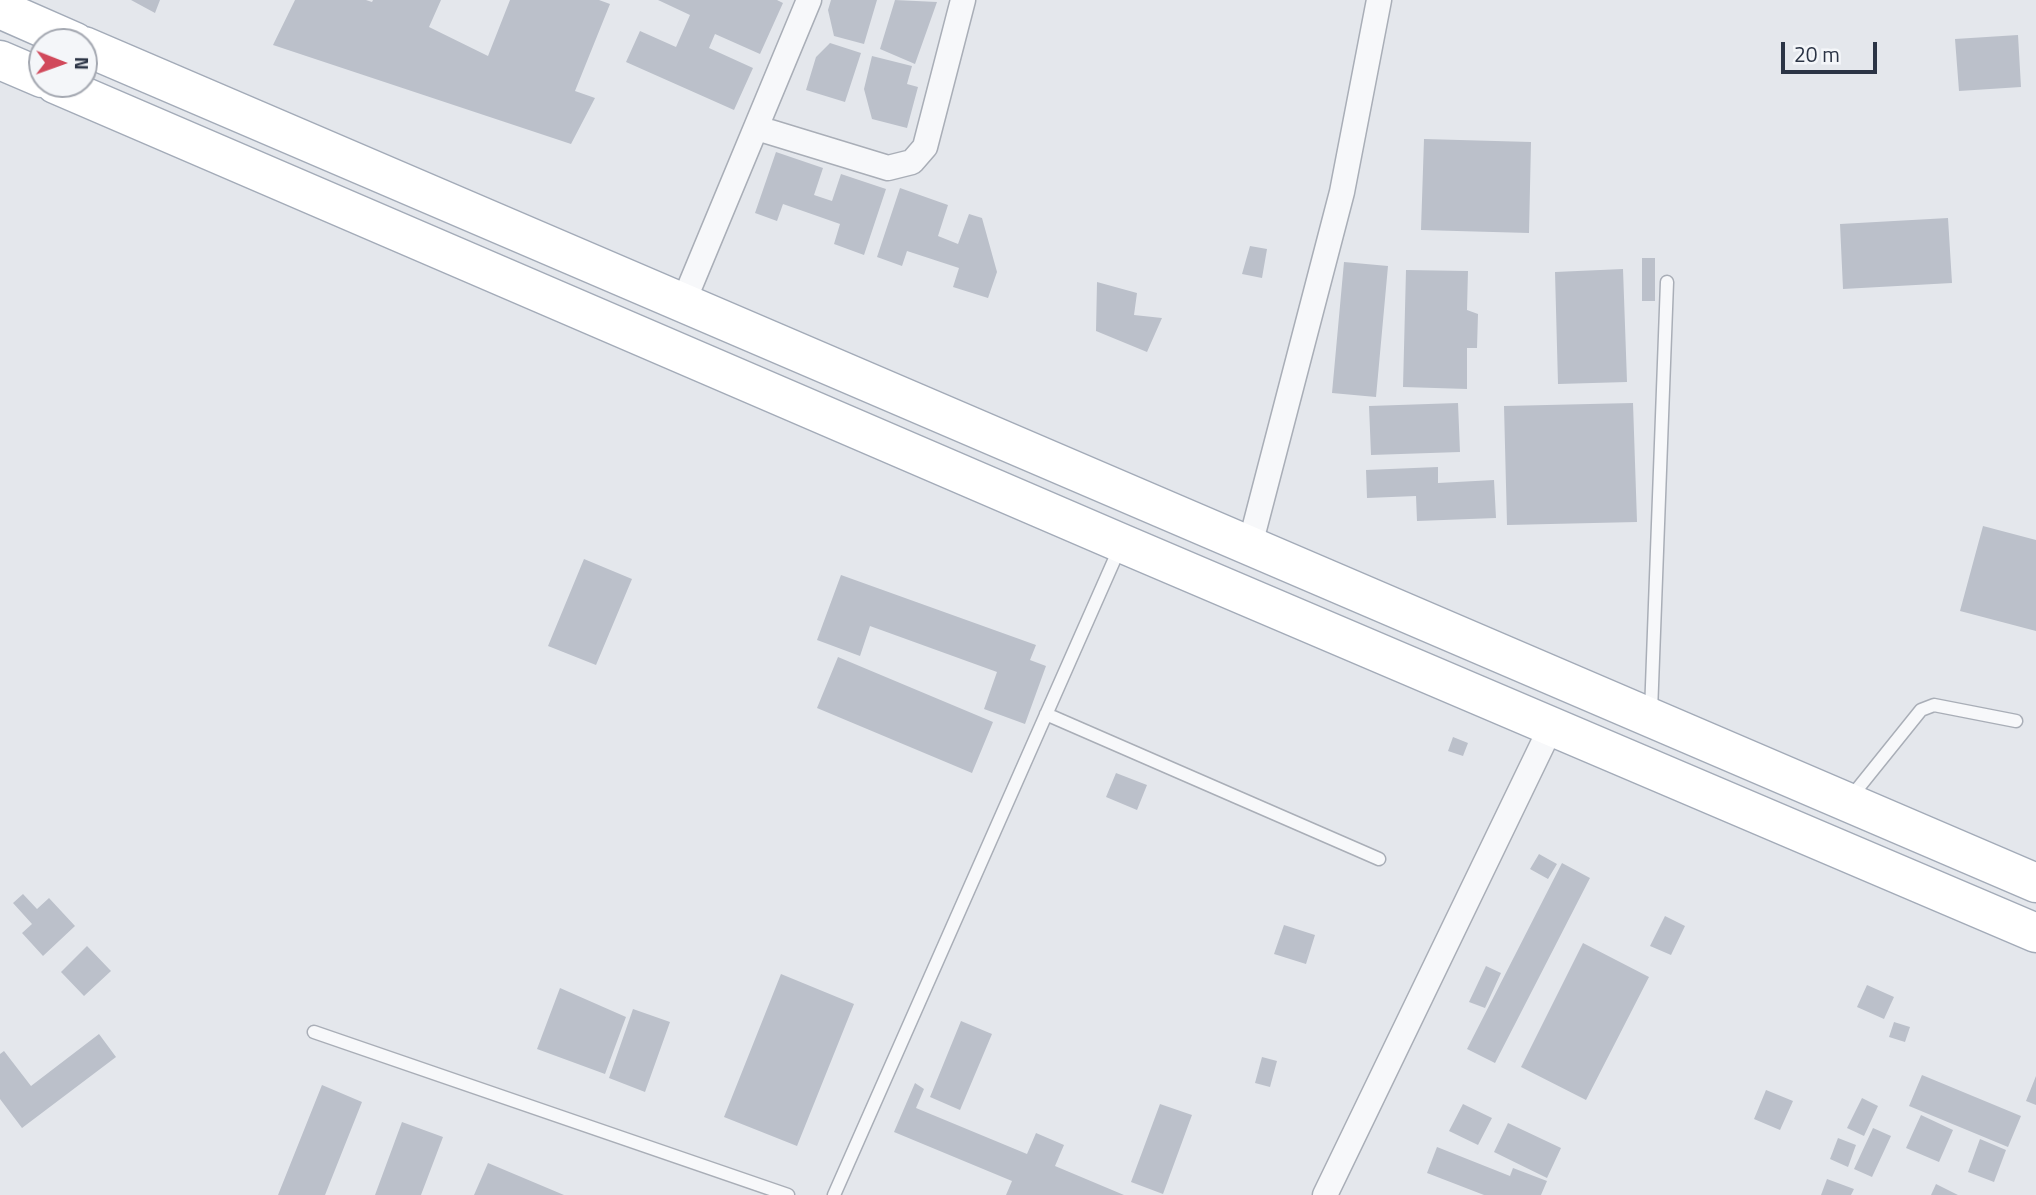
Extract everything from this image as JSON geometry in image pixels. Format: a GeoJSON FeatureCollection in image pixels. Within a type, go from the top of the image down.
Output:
{"type":"FeatureCollection","features":[{"type":"Feature","properties":{"kind":"main road"},"geometry":{"type":"LineString","coordinates":[[0,9],[43,28]]}},
{"type":"Feature","properties":{"kind":"main road"},"geometry":{"type":"LineString","coordinates":[[98,52],[2036,883]]}},
{"type":"Feature","properties":{"kind":"main road"},"geometry":{"type":"LineString","coordinates":[[0,60],[28,72]]}},
{"type":"Feature","properties":{"kind":"main road"},"geometry":{"type":"LineString","coordinates":[[88,98],[2036,933]]}},
{"type":"Feature","properties":{"kind":"street"},"geometry":{"type":"LineString","coordinates":[[683,303],[809,0]]}},
{"type":"Feature","properties":{"kind":"street"},"geometry":{"type":"LineString","coordinates":[[757,128],[888,168],[912,162],[925,147],[963,0]]}},
{"type":"Feature","properties":{"kind":"street"},"geometry":{"type":"LineString","coordinates":[[1250,545],[1342,192],[1379,0]]}},
{"type":"Feature","properties":{"kind":"street"},"geometry":{"type":"LineString","coordinates":[[1325,1195],[1551,727]]}},
{"type":"Feature","properties":{"kind":"lane"},"geometry":{"type":"LineString","coordinates":[[1651,718],[1667,282]]}},
{"type":"Feature","properties":{"kind":"lane"},"geometry":{"type":"LineString","coordinates":[[834,1195],[1121,543]]}},
{"type":"Feature","properties":{"kind":"lane"},"geometry":{"type":"LineString","coordinates":[[1847,802],[1921,710],[1934,705],[2016,720]]}},
{"type":"Feature","properties":{"kind":"lane"},"geometry":{"type":"LineString","coordinates":[[1046,714],[1379,859]]}},
{"type":"Feature","properties":{"kind":"lane"},"geometry":{"type":"LineString","coordinates":[[314,1032],[788,1195]]}},
{"type":"Feature","properties":{"kind":"building"},"geometry":{"type":"Polygon","coordinates":[[[131,0],[160,0],[155,13],[131,0]]]}},
{"type":"Feature","properties":{"kind":"building"},"geometry":{"type":"Polygon","coordinates":[[[295,0],[441,0],[429,27],[488,56],[510,0],[599,0],[610,4],[575,91],[595,98],[571,144],[273,45],[295,0]]]}},
{"type":"Feature","properties":{"kind":"building"},"geometry":{"type":"Polygon","coordinates":[[[658,0],[777,0],[783,3],[760,54],[715,34],[709,48],[753,68],[734,110],[626,62],[640,31],[676,47],[690,15],[658,0]]]}},
{"type":"Feature","properties":{"kind":"building"},"geometry":{"type":"Polygon","coordinates":[[[831,0],[877,0],[864,44],[834,36],[828,10],[831,0]]]}},
{"type":"Feature","properties":{"kind":"building"},"geometry":{"type":"Polygon","coordinates":[[[895,0],[937,2],[915,64],[880,49],[895,0]]]}},
{"type":"Feature","properties":{"kind":"building"},"geometry":{"type":"Polygon","coordinates":[[[2018,35],[2021,87],[1959,91],[1955,39],[2018,35]]]}},
{"type":"Feature","properties":{"kind":"building"},"geometry":{"type":"Polygon","coordinates":[[[830,43],[861,53],[845,102],[806,90],[816,57],[830,43]]]}},
{"type":"Feature","properties":{"kind":"building"},"geometry":{"type":"Polygon","coordinates":[[[872,56],[912,66],[907,84],[918,87],[907,128],[872,119],[864,89],[872,56]]]}},
{"type":"Feature","properties":{"kind":"building"},"geometry":{"type":"Polygon","coordinates":[[[1424,139],[1531,142],[1529,233],[1421,230],[1424,139]]]}},
{"type":"Feature","properties":{"kind":"building"},"geometry":{"type":"Polygon","coordinates":[[[776,152],[823,168],[814,195],[832,201],[841,174],[886,189],[864,255],[834,244],[840,224],[783,204],[777,221],[755,213],[776,152]]]}},
{"type":"Feature","properties":{"kind":"building"},"geometry":{"type":"Polygon","coordinates":[[[900,188],[948,205],[938,236],[958,244],[969,214],[982,218],[997,272],[988,298],[953,287],[959,268],[907,251],[902,266],[877,257],[900,188]]]}},
{"type":"Feature","properties":{"kind":"building"},"geometry":{"type":"Polygon","coordinates":[[[1948,218],[1952,283],[1843,289],[1840,224],[1948,218]]]}},
{"type":"Feature","properties":{"kind":"building"},"geometry":{"type":"Polygon","coordinates":[[[1250,246],[1267,249],[1262,278],[1242,274],[1250,246]]]}},
{"type":"Feature","properties":{"kind":"building"},"geometry":{"type":"Polygon","coordinates":[[[1642,258],[1655,258],[1655,301],[1642,301],[1642,258]]]}},
{"type":"Feature","properties":{"kind":"building"},"geometry":{"type":"Polygon","coordinates":[[[1344,262],[1388,266],[1376,397],[1332,393],[1344,262]]]}},
{"type":"Feature","properties":{"kind":"building"},"geometry":{"type":"Polygon","coordinates":[[[1623,269],[1627,382],[1558,384],[1555,272],[1623,269]]]}},
{"type":"Feature","properties":{"kind":"building"},"geometry":{"type":"Polygon","coordinates":[[[1406,270],[1468,271],[1467,310],[1478,314],[1477,348],[1467,348],[1467,389],[1403,387],[1406,270]]]}},
{"type":"Feature","properties":{"kind":"building"},"geometry":{"type":"Polygon","coordinates":[[[1097,282],[1137,293],[1134,315],[1162,318],[1147,352],[1096,331],[1097,282]]]}},
{"type":"Feature","properties":{"kind":"building"},"geometry":{"type":"Polygon","coordinates":[[[1458,403],[1460,452],[1371,455],[1369,406],[1458,403]]]}},
{"type":"Feature","properties":{"kind":"building"},"geometry":{"type":"Polygon","coordinates":[[[1633,403],[1637,522],[1507,525],[1504,406],[1633,403]]]}},
{"type":"Feature","properties":{"kind":"building"},"geometry":{"type":"Polygon","coordinates":[[[1438,467],[1438,483],[1494,480],[1496,518],[1417,521],[1416,496],[1367,498],[1366,470],[1438,467]]]}},
{"type":"Feature","properties":{"kind":"building"},"geometry":{"type":"Polygon","coordinates":[[[1983,526],[2036,540],[2036,631],[1960,611],[1983,526]]]}},
{"type":"Feature","properties":{"kind":"building"},"geometry":{"type":"Polygon","coordinates":[[[584,559],[632,579],[596,665],[548,646],[584,559]]]}},
{"type":"Feature","properties":{"kind":"building"},"geometry":{"type":"Polygon","coordinates":[[[841,575],[1036,645],[1030,660],[1046,666],[1025,724],[984,709],[997,672],[870,626],[860,656],[817,640],[841,575]]]}},
{"type":"Feature","properties":{"kind":"building"},"geometry":{"type":"Polygon","coordinates":[[[838,657],[993,722],[972,773],[817,708],[838,657]]]}},
{"type":"Feature","properties":{"kind":"building"},"geometry":{"type":"Polygon","coordinates":[[[1453,737],[1468,743],[1463,756],[1448,751],[1453,737]]]}},
{"type":"Feature","properties":{"kind":"building"},"geometry":{"type":"Polygon","coordinates":[[[1116,773],[1147,785],[1137,810],[1106,797],[1116,773]]]}},
{"type":"Feature","properties":{"kind":"building"},"geometry":{"type":"Polygon","coordinates":[[[1539,854],[1557,864],[1548,879],[1530,869],[1539,854]]]}},
{"type":"Feature","properties":{"kind":"building"},"geometry":{"type":"Polygon","coordinates":[[[1562,863],[1590,878],[1495,1063],[1467,1049],[1562,863]]]}},
{"type":"Feature","properties":{"kind":"building"},"geometry":{"type":"Polygon","coordinates":[[[23,894],[37,909],[49,898],[75,926],[43,956],[22,933],[32,924],[13,903],[23,894]]]}},
{"type":"Feature","properties":{"kind":"building"},"geometry":{"type":"Polygon","coordinates":[[[1665,916],[1685,926],[1671,955],[1650,946],[1665,916]]]}},
{"type":"Feature","properties":{"kind":"building"},"geometry":{"type":"Polygon","coordinates":[[[1284,925],[1315,935],[1306,964],[1274,954],[1284,925]]]}},
{"type":"Feature","properties":{"kind":"building"},"geometry":{"type":"Polygon","coordinates":[[[1583,943],[1649,977],[1586,1100],[1521,1067],[1583,943]]]}},
{"type":"Feature","properties":{"kind":"building"},"geometry":{"type":"Polygon","coordinates":[[[87,946],[111,971],[84,996],[61,972],[87,946]]]}},
{"type":"Feature","properties":{"kind":"building"},"geometry":{"type":"Polygon","coordinates":[[[1486,966],[1501,973],[1485,1008],[1469,1002],[1486,966]]]}},
{"type":"Feature","properties":{"kind":"building"},"geometry":{"type":"Polygon","coordinates":[[[781,974],[854,1004],[797,1146],[724,1117],[781,974]]]}},
{"type":"Feature","properties":{"kind":"building"},"geometry":{"type":"Polygon","coordinates":[[[1867,985],[1894,997],[1884,1019],[1857,1007],[1867,985]]]}},
{"type":"Feature","properties":{"kind":"building"},"geometry":{"type":"Polygon","coordinates":[[[560,988],[626,1017],[605,1074],[537,1049],[560,988]]]}},
{"type":"Feature","properties":{"kind":"building"},"geometry":{"type":"Polygon","coordinates":[[[633,1009],[670,1022],[645,1092],[609,1078],[633,1009]]]}},
{"type":"Feature","properties":{"kind":"building"},"geometry":{"type":"Polygon","coordinates":[[[961,1021],[992,1034],[960,1110],[930,1097],[961,1021]]]}},
{"type":"Feature","properties":{"kind":"building"},"geometry":{"type":"Polygon","coordinates":[[[1894,1022],[1910,1027],[1905,1042],[1889,1037],[1894,1022]]]}},
{"type":"Feature","properties":{"kind":"building"},"geometry":{"type":"Polygon","coordinates":[[[99,1034],[116,1057],[22,1128],[0,1099],[0,1054],[4,1051],[31,1086],[99,1034]]]}},
{"type":"Feature","properties":{"kind":"building"},"geometry":{"type":"Polygon","coordinates":[[[1262,1057],[1277,1061],[1270,1087],[1255,1083],[1262,1057]]]}},
{"type":"Feature","properties":{"kind":"building"},"geometry":{"type":"Polygon","coordinates":[[[1922,1075],[2021,1116],[2008,1147],[1909,1106],[1922,1075]]]}},
{"type":"Feature","properties":{"kind":"building"},"geometry":{"type":"Polygon","coordinates":[[[2036,1076],[2036,1105],[2026,1101],[2036,1076]]]}},
{"type":"Feature","properties":{"kind":"building"},"geometry":{"type":"Polygon","coordinates":[[[915,1083],[924,1089],[916,1108],[1027,1154],[1036,1133],[1064,1145],[1055,1166],[1124,1195],[1006,1195],[1012,1181],[894,1132],[915,1083]]]}},
{"type":"Feature","properties":{"kind":"building"},"geometry":{"type":"Polygon","coordinates":[[[322,1085],[362,1102],[325,1195],[278,1195],[322,1085]]]}},
{"type":"Feature","properties":{"kind":"building"},"geometry":{"type":"Polygon","coordinates":[[[1766,1090],[1793,1101],[1780,1130],[1754,1119],[1766,1090]]]}},
{"type":"Feature","properties":{"kind":"building"},"geometry":{"type":"Polygon","coordinates":[[[1862,1098],[1878,1106],[1864,1136],[1847,1128],[1862,1098]]]}},
{"type":"Feature","properties":{"kind":"building"},"geometry":{"type":"Polygon","coordinates":[[[1160,1104],[1192,1115],[1163,1194],[1131,1182],[1160,1104]]]}},
{"type":"Feature","properties":{"kind":"building"},"geometry":{"type":"Polygon","coordinates":[[[1463,1104],[1492,1118],[1478,1145],[1449,1131],[1463,1104]]]}},
{"type":"Feature","properties":{"kind":"building"},"geometry":{"type":"Polygon","coordinates":[[[1921,1115],[1953,1130],[1939,1162],[1906,1148],[1921,1115]]]}},
{"type":"Feature","properties":{"kind":"building"},"geometry":{"type":"Polygon","coordinates":[[[402,1122],[443,1137],[421,1195],[375,1195],[402,1122]]]}},
{"type":"Feature","properties":{"kind":"building"},"geometry":{"type":"Polygon","coordinates":[[[1508,1123],[1561,1148],[1547,1178],[1494,1152],[1508,1123]]]}},
{"type":"Feature","properties":{"kind":"building"},"geometry":{"type":"Polygon","coordinates":[[[1873,1128],[1891,1136],[1872,1177],[1854,1169],[1873,1128]]]}},
{"type":"Feature","properties":{"kind":"building"},"geometry":{"type":"Polygon","coordinates":[[[1838,1138],[1856,1145],[1848,1167],[1830,1159],[1838,1138]]]}},
{"type":"Feature","properties":{"kind":"building"},"geometry":{"type":"Polygon","coordinates":[[[1980,1139],[2006,1150],[1994,1182],[1968,1172],[1980,1139]]]}},
{"type":"Feature","properties":{"kind":"building"},"geometry":{"type":"Polygon","coordinates":[[[1437,1147],[1510,1176],[1513,1168],[1547,1181],[1541,1195],[1484,1195],[1427,1173],[1437,1147]]]}},
{"type":"Feature","properties":{"kind":"building"},"geometry":{"type":"Polygon","coordinates":[[[488,1163],[564,1195],[474,1195],[488,1163]]]}},
{"type":"Feature","properties":{"kind":"building"},"geometry":{"type":"Polygon","coordinates":[[[1827,1179],[1854,1189],[1851,1195],[1821,1195],[1827,1179]]]}},
{"type":"Feature","properties":{"kind":"building"},"geometry":{"type":"Polygon","coordinates":[[[1936,1184],[1958,1195],[1931,1195],[1936,1184]]]}}]}
